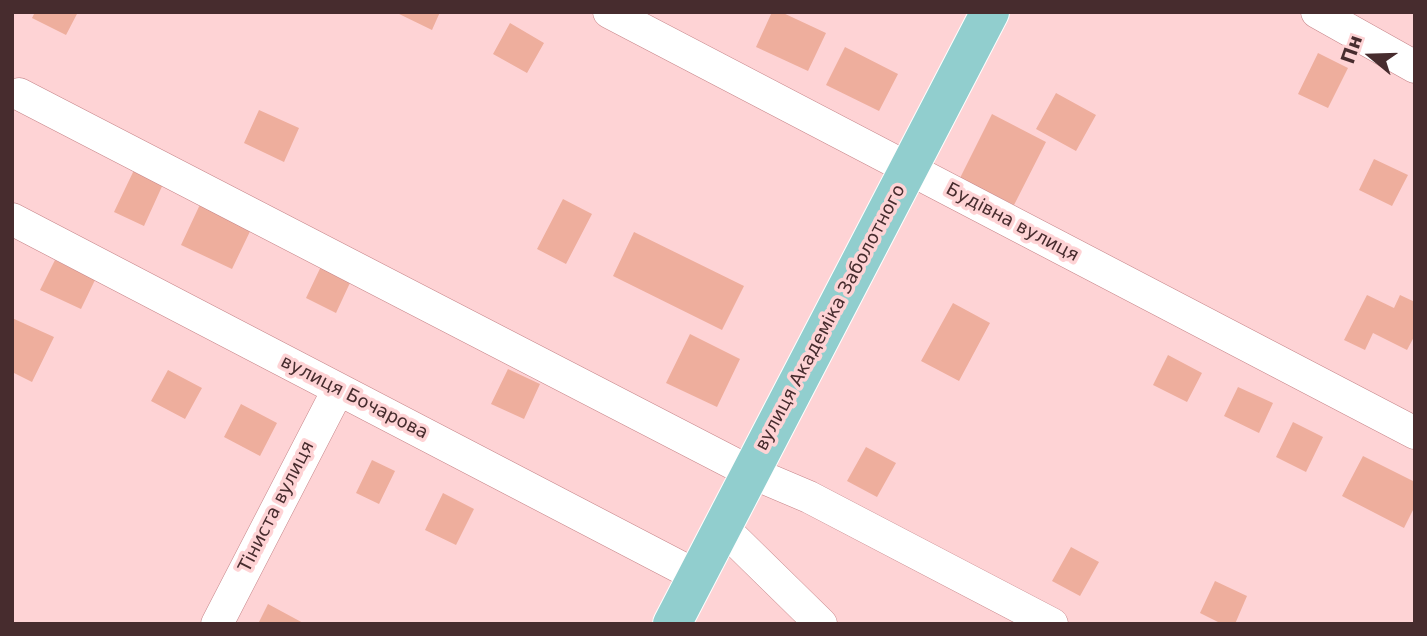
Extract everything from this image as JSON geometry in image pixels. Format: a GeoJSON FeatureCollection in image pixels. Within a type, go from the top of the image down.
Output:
{"type":"FeatureCollection","features":[{"type":"Feature","properties":{"kind":"main road","name":"вулиця Академіка Заболотного"},"geometry":{"type":"LineString","coordinates":[[672,624],[990,12]]}},
{"type":"Feature","properties":{"kind":"street","name":"Будівна вулиця"},"geometry":{"type":"LineString","coordinates":[[609,12],[1415,433]]}},
{"type":"Feature","properties":{"kind":"street"},"geometry":{"type":"LineString","coordinates":[[1317,12],[1415,67]]}},
{"type":"Feature","properties":{"kind":"street"},"geometry":{"type":"LineString","coordinates":[[19,94],[750,472],[809,497],[1052,624]]}},
{"type":"Feature","properties":{"kind":"street","name":"вулиця Бочарова"},"geometry":{"type":"LineString","coordinates":[[12,219],[697,576]]}},
{"type":"Feature","properties":{"kind":"street","name":"Тіниста вулиця"},"geometry":{"type":"LineString","coordinates":[[217,624],[338,390]]}},
{"type":"Feature","properties":{"kind":"street"},"geometry":{"type":"LineString","coordinates":[[722,527],[821,624]]}},
{"type":"Feature","properties":{"kind":"building"},"geometry":{"type":"Polygon","coordinates":[[[35,12],[78,12],[66,35],[32,18],[35,12]]]}},
{"type":"Feature","properties":{"kind":"building"},"geometry":{"type":"Polygon","coordinates":[[[395,12],[440,12],[432,30],[395,12]]]}},
{"type":"Feature","properties":{"kind":"building"},"geometry":{"type":"Polygon","coordinates":[[[772,12],[781,12],[826,33],[808,71],[756,47],[772,12]]]}},
{"type":"Feature","properties":{"kind":"building"},"geometry":{"type":"Polygon","coordinates":[[[510,23],[544,43],[527,73],[493,54],[510,23]]]}},
{"type":"Feature","properties":{"kind":"building"},"geometry":{"type":"Polygon","coordinates":[[[845,47],[898,74],[879,111],[826,85],[845,47]]]}},
{"type":"Feature","properties":{"kind":"building"},"geometry":{"type":"Polygon","coordinates":[[[1318,53],[1348,68],[1328,108],[1298,94],[1318,53]]]}},
{"type":"Feature","properties":{"kind":"building"},"geometry":{"type":"Polygon","coordinates":[[[1056,93],[1096,115],[1076,151],[1036,129],[1056,93]]]}},
{"type":"Feature","properties":{"kind":"building"},"geometry":{"type":"Polygon","coordinates":[[[259,110],[299,128],[284,162],[244,143],[259,110]]]}},
{"type":"Feature","properties":{"kind":"building"},"geometry":{"type":"Polygon","coordinates":[[[992,114],[1046,142],[1014,205],[960,178],[992,114]]]}},
{"type":"Feature","properties":{"kind":"building"},"geometry":{"type":"Polygon","coordinates":[[[1374,159],[1408,175],[1392,206],[1359,190],[1374,159]]]}},
{"type":"Feature","properties":{"kind":"building"},"geometry":{"type":"Polygon","coordinates":[[[135,168],[164,182],[144,226],[114,212],[135,168]]]}},
{"type":"Feature","properties":{"kind":"building"},"geometry":{"type":"Polygon","coordinates":[[[204,196],[255,221],[232,269],[181,245],[204,196]]]}},
{"type":"Feature","properties":{"kind":"building"},"geometry":{"type":"Polygon","coordinates":[[[563,199],[592,214],[566,264],[537,249],[563,199]]]}},
{"type":"Feature","properties":{"kind":"building"},"geometry":{"type":"Polygon","coordinates":[[[634,232],[744,286],[722,330],[613,276],[634,232]]]}},
{"type":"Feature","properties":{"kind":"building"},"geometry":{"type":"Polygon","coordinates":[[[325,258],[355,272],[336,313],[306,298],[325,258]]]}},
{"type":"Feature","properties":{"kind":"building"},"geometry":{"type":"Polygon","coordinates":[[[55,260],[95,280],[81,309],[40,290],[55,260]]]}},
{"type":"Feature","properties":{"kind":"building"},"geometry":{"type":"Polygon","coordinates":[[[1367,295],[1394,308],[1400,295],[1415,302],[1415,335],[1407,350],[1373,333],[1365,350],[1344,340],[1367,295]]]}},
{"type":"Feature","properties":{"kind":"building"},"geometry":{"type":"Polygon","coordinates":[[[953,303],[990,323],[959,381],[921,361],[953,303]]]}},
{"type":"Feature","properties":{"kind":"building"},"geometry":{"type":"Polygon","coordinates":[[[12,318],[54,337],[32,382],[12,372],[12,318]]]}},
{"type":"Feature","properties":{"kind":"building"},"geometry":{"type":"Polygon","coordinates":[[[690,334],[740,359],[717,407],[666,383],[690,334]]]}},
{"type":"Feature","properties":{"kind":"building"},"geometry":{"type":"Polygon","coordinates":[[[1168,355],[1202,373],[1187,402],[1153,385],[1168,355]]]}},
{"type":"Feature","properties":{"kind":"building"},"geometry":{"type":"Polygon","coordinates":[[[508,369],[540,384],[524,419],[491,404],[508,369]]]}},
{"type":"Feature","properties":{"kind":"building"},"geometry":{"type":"Polygon","coordinates":[[[168,370],[202,388],[185,419],[151,401],[168,370]]]}},
{"type":"Feature","properties":{"kind":"building"},"geometry":{"type":"Polygon","coordinates":[[[1238,387],[1273,403],[1259,433],[1224,416],[1238,387]]]}},
{"type":"Feature","properties":{"kind":"building"},"geometry":{"type":"Polygon","coordinates":[[[241,404],[277,423],[260,456],[224,437],[241,404]]]}},
{"type":"Feature","properties":{"kind":"building"},"geometry":{"type":"Polygon","coordinates":[[[1293,422],[1323,437],[1306,472],[1276,457],[1293,422]]]}},
{"type":"Feature","properties":{"kind":"building"},"geometry":{"type":"Polygon","coordinates":[[[866,447],[896,463],[877,497],[847,481],[866,447]]]}},
{"type":"Feature","properties":{"kind":"building"},"geometry":{"type":"Polygon","coordinates":[[[1363,456],[1415,482],[1415,506],[1404,528],[1342,496],[1363,456]]]}},
{"type":"Feature","properties":{"kind":"building"},"geometry":{"type":"Polygon","coordinates":[[[372,460],[395,471],[379,504],[356,493],[372,460]]]}},
{"type":"Feature","properties":{"kind":"building"},"geometry":{"type":"Polygon","coordinates":[[[443,493],[474,509],[456,545],[425,530],[443,493]]]}},
{"type":"Feature","properties":{"kind":"building"},"geometry":{"type":"Polygon","coordinates":[[[1071,547],[1099,562],[1080,596],[1052,581],[1071,547]]]}},
{"type":"Feature","properties":{"kind":"building"},"geometry":{"type":"Polygon","coordinates":[[[1215,581],[1247,596],[1235,624],[1222,624],[1200,613],[1215,581]]]}},
{"type":"Feature","properties":{"kind":"building"},"geometry":{"type":"Polygon","coordinates":[[[268,604],[305,624],[258,624],[268,604]]]}}]}
